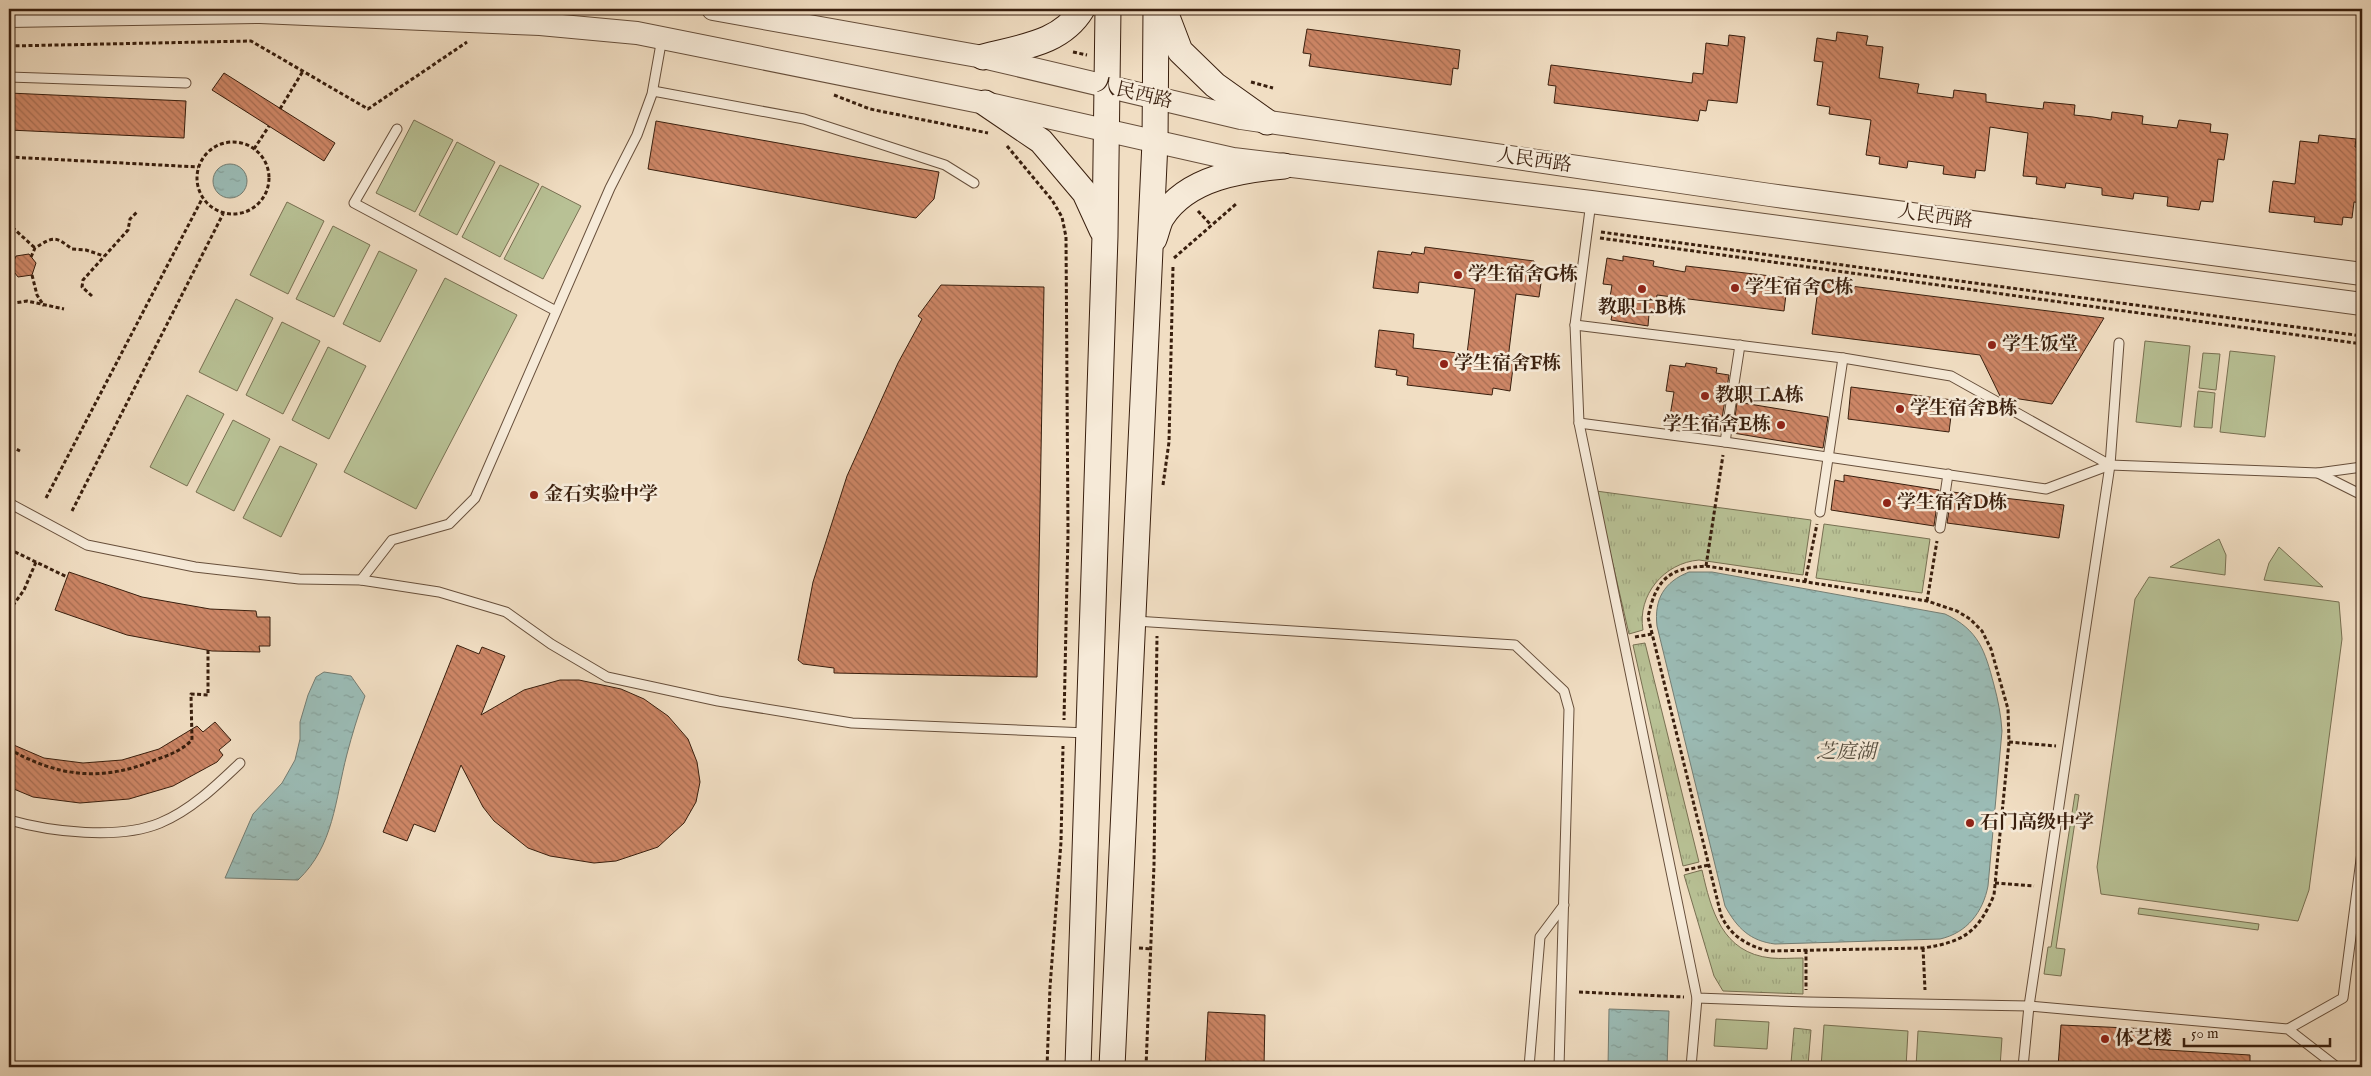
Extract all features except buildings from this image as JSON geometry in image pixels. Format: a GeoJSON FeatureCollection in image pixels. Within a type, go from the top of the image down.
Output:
{"type":"FeatureCollection","features":[{"type":"Feature","properties":{"kind":"main road"},"geometry":{"type":"LineString","coordinates":[[983,57],[1054,37],[1070,26],[1082,9]]}},
{"type":"Feature","properties":{"kind":"main road"},"geometry":{"type":"LineString","coordinates":[[1078,1067],[1105,236],[1108,9]]}},
{"type":"Feature","properties":{"kind":"main road"},"geometry":{"type":"LineString","coordinates":[[1112,1067],[1155,142],[1156,9]]}},
{"type":"Feature","properties":{"kind":"main road"},"geometry":{"type":"LineString","coordinates":[[1164,9],[1180,52],[1214,85],[1268,122]]}},
{"type":"Feature","properties":{"kind":"main road"},"geometry":{"type":"LineString","coordinates":[[984,103],[1041,141],[1085,192],[1105,236]]}},
{"type":"Feature","properties":{"kind":"main road"},"geometry":{"type":"LineString","coordinates":[[1150,251],[1162,218],[1175,203],[1193,189],[1223,176],[1247,170],[1284,166]]}},
{"type":"Feature","properties":{"kind":"street","name":"人民西路"},"geometry":{"type":"LineString","coordinates":[[714,9],[983,57],[1156,99],[1268,122],[1770,196],[2362,274]]}},
{"type":"Feature","properties":{"kind":"street"},"geometry":{"type":"LineString","coordinates":[[9,16],[260,12],[540,24],[637,33],[984,103],[1233,159],[1591,202],[2362,304]]}},
{"type":"Feature","properties":{"kind":"lane"},"geometry":{"type":"LineString","coordinates":[[361,580],[392,540],[449,524],[474,498],[610,188],[637,135],[653,91],[662,38]]}},
{"type":"Feature","properties":{"kind":"lane"},"geometry":{"type":"LineString","coordinates":[[9,77],[186,83]]}},
{"type":"Feature","properties":{"kind":"lane"},"geometry":{"type":"LineString","coordinates":[[653,91],[804,119],[944,165],[974,183]]}},
{"type":"Feature","properties":{"kind":"lane"},"geometry":{"type":"LineString","coordinates":[[397,129],[354,203],[556,311]]}},
{"type":"Feature","properties":{"kind":"lane"},"geometry":{"type":"LineString","coordinates":[[1591,202],[1575,325],[1579,423],[1698,998],[1691,1067]]}},
{"type":"Feature","properties":{"kind":"lane"},"geometry":{"type":"LineString","coordinates":[[1575,325],[1843,358],[1951,376],[2110,465]]}},
{"type":"Feature","properties":{"kind":"lane"},"geometry":{"type":"LineString","coordinates":[[2023,1067],[2029,1006],[2110,465],[2119,343]]}},
{"type":"Feature","properties":{"kind":"lane"},"geometry":{"type":"LineString","coordinates":[[1725,442],[1740,345]]}},
{"type":"Feature","properties":{"kind":"lane"},"geometry":{"type":"LineString","coordinates":[[1820,512],[1843,358]]}},
{"type":"Feature","properties":{"kind":"lane"},"geometry":{"type":"LineString","coordinates":[[1579,423],[1725,442],[1829,459],[2046,489],[2110,465],[2318,473],[2362,467]]}},
{"type":"Feature","properties":{"kind":"lane"},"geometry":{"type":"LineString","coordinates":[[2318,473],[2362,495]]}},
{"type":"Feature","properties":{"kind":"lane"},"geometry":{"type":"LineString","coordinates":[[1940,528],[1948,474]]}},
{"type":"Feature","properties":{"kind":"lane"},"geometry":{"type":"LineString","coordinates":[[9,503],[87,545],[195,567],[299,579],[361,580],[439,592],[506,612],[551,644],[607,677],[718,701],[852,724],[1089,734]]}},
{"type":"Feature","properties":{"kind":"lane"},"geometry":{"type":"LineString","coordinates":[[1132,620],[1515,645],[1564,691],[1569,709],[1559,1067]]}},
{"type":"Feature","properties":{"kind":"lane"},"geometry":{"type":"LineString","coordinates":[[9,820],[41,830],[86,832],[136,830],[161,823],[189,806],[240,763]]}},
{"type":"Feature","properties":{"kind":"lane"},"geometry":{"type":"LineString","coordinates":[[2288,1029],[2343,998],[2362,852]]}},
{"type":"Feature","properties":{"kind":"lane"},"geometry":{"type":"LineString","coordinates":[[1529,1067],[1540,937],[1564,905]]}},
{"type":"Feature","properties":{"kind":"lane"},"geometry":{"type":"LineString","coordinates":[[1698,998],[2029,1006],[2288,1029],[2337,1067]]}},
{"type":"Feature","properties":{"kind":"path"},"geometry":{"type":"LineString","coordinates":[[9,46],[250,41],[368,109],[475,36]]}},
{"type":"Feature","properties":{"kind":"path"},"geometry":{"type":"LineString","coordinates":[[1070,46],[1073,52],[1073,60]]}},
{"type":"Feature","properties":{"kind":"path"},"geometry":{"type":"LineString","coordinates":[[1073,52],[1088,56]]}},
{"type":"Feature","properties":{"kind":"path"},"geometry":{"type":"LineString","coordinates":[[280,109],[303,71]]}},
{"type":"Feature","properties":{"kind":"path"},"geometry":{"type":"LineString","coordinates":[[833,95],[870,109],[998,134]]}},
{"type":"Feature","properties":{"kind":"path"},"geometry":{"type":"LineString","coordinates":[[254,149],[269,126]]}},
{"type":"Feature","properties":{"kind":"path"},"geometry":{"type":"LineString","coordinates":[[1003,142],[1052,200],[1062,217],[1068,259],[1068,533],[1064,716]]}},
{"type":"Feature","properties":{"kind":"path"},"geometry":{"type":"LineString","coordinates":[[222,144],[244,144],[254,149],[263,158],[268,170],[269,182],[266,194],[258,205],[248,212],[236,215],[223,214],[212,208],[202,199],[198,189],[198,166],[203,156],[222,144]]}},
{"type":"Feature","properties":{"kind":"path"},"geometry":{"type":"LineString","coordinates":[[9,157],[198,166]]}},
{"type":"Feature","properties":{"kind":"path"},"geometry":{"type":"LineString","coordinates":[[46,498],[202,199]]}},
{"type":"Feature","properties":{"kind":"path"},"geometry":{"type":"LineString","coordinates":[[1162,490],[1169,442],[1174,256],[1236,204]]}},
{"type":"Feature","properties":{"kind":"path"},"geometry":{"type":"LineString","coordinates":[[1193,205],[1211,225]]}},
{"type":"Feature","properties":{"kind":"path"},"geometry":{"type":"LineString","coordinates":[[92,296],[82,288],[83,280],[88,272],[98,266],[104,256],[128,230],[130,219],[137,212]]}},
{"type":"Feature","properties":{"kind":"path"},"geometry":{"type":"LineString","coordinates":[[72,512],[223,214]]}},
{"type":"Feature","properties":{"kind":"path"},"geometry":{"type":"LineString","coordinates":[[9,215],[13,222],[13,228],[35,248]]}},
{"type":"Feature","properties":{"kind":"path"},"geometry":{"type":"LineString","coordinates":[[1588,233],[2362,336]]}},
{"type":"Feature","properties":{"kind":"path"},"geometry":{"type":"LineString","coordinates":[[1588,233],[2362,344]]}},
{"type":"Feature","properties":{"kind":"path"},"geometry":{"type":"LineString","coordinates":[[31,257],[35,248],[52,239],[60,240],[72,250],[86,250],[104,256]]}},
{"type":"Feature","properties":{"kind":"path"},"geometry":{"type":"LineString","coordinates":[[32,276],[37,295],[44,306]]}},
{"type":"Feature","properties":{"kind":"path"},"geometry":{"type":"LineString","coordinates":[[9,280],[9,304],[28,302],[64,309]]}},
{"type":"Feature","properties":{"kind":"path"},"geometry":{"type":"LineString","coordinates":[[9,440],[12,448],[20,451]]}},
{"type":"Feature","properties":{"kind":"path"},"geometry":{"type":"LineString","coordinates":[[1706,566],[1725,442]]}},
{"type":"Feature","properties":{"kind":"path"},"geometry":{"type":"LineString","coordinates":[[1805,582],[1820,512]]}},
{"type":"Feature","properties":{"kind":"path"},"geometry":{"type":"LineString","coordinates":[[1927,601],[1940,528]]}},
{"type":"Feature","properties":{"kind":"path"},"geometry":{"type":"LineString","coordinates":[[9,548],[67,577]]}},
{"type":"Feature","properties":{"kind":"path"},"geometry":{"type":"LineString","coordinates":[[17,552],[19,548]]}},
{"type":"Feature","properties":{"kind":"path"},"geometry":{"type":"LineString","coordinates":[[9,611],[24,590],[36,562]]}},
{"type":"Feature","properties":{"kind":"path"},"geometry":{"type":"LineString","coordinates":[[46,567],[48,562]]}},
{"type":"Feature","properties":{"kind":"path"},"geometry":{"type":"LineString","coordinates":[[1706,566],[1927,601],[1957,611],[1970,619],[1982,631],[1991,649],[2008,708],[2009,742],[1994,895],[1985,917],[1967,935],[1946,944],[1923,948],[1769,951],[1753,947],[1726,927],[1721,915],[1648,617],[1652,596],[1665,577],[1684,567],[1706,566]]}},
{"type":"Feature","properties":{"kind":"path"},"geometry":{"type":"LineString","coordinates":[[9,647],[13,650],[9,656]]}},
{"type":"Feature","properties":{"kind":"path"},"geometry":{"type":"LineString","coordinates":[[9,749],[44,766],[66,772],[106,774],[139,767],[183,750],[192,740],[191,694],[208,695],[208,650]]}},
{"type":"Feature","properties":{"kind":"path"},"geometry":{"type":"LineString","coordinates":[[1146,1067],[1151,949],[1156,656]]}},
{"type":"Feature","properties":{"kind":"path"},"geometry":{"type":"LineString","coordinates":[[2009,742],[2068,746]]}},
{"type":"Feature","properties":{"kind":"path"},"geometry":{"type":"LineString","coordinates":[[1047,1067],[1050,987],[1061,842],[1063,771]]}},
{"type":"Feature","properties":{"kind":"path"},"geometry":{"type":"LineString","coordinates":[[1672,873],[1709,865]]}},
{"type":"Feature","properties":{"kind":"path"},"geometry":{"type":"LineString","coordinates":[[1995,883],[2047,887]]}},
{"type":"Feature","properties":{"kind":"path"},"geometry":{"type":"LineString","coordinates":[[1138,948],[1151,949]]}},
{"type":"Feature","properties":{"kind":"path"},"geometry":{"type":"LineString","coordinates":[[1923,948],[1925,1004]]}},
{"type":"Feature","properties":{"kind":"path"},"geometry":{"type":"LineString","coordinates":[[1806,950],[1807,1002]]}},
{"type":"Feature","properties":{"kind":"path"},"geometry":{"type":"LineString","coordinates":[[1579,992],[1698,998]]}},
{"type":"Feature","properties":{"kind":"green space"},"geometry":{"type":"Polygon","coordinates":[[[414,120],[453,140],[415,212],[376,193],[414,120]]]}},
{"type":"Feature","properties":{"kind":"green space"},"geometry":{"type":"Polygon","coordinates":[[[457,142],[495,162],[457,235],[419,215],[457,142]]]}},
{"type":"Feature","properties":{"kind":"green space"},"geometry":{"type":"Polygon","coordinates":[[[500,165],[539,184],[500,257],[462,237],[500,165]]]}},
{"type":"Feature","properties":{"kind":"green space"},"geometry":{"type":"Polygon","coordinates":[[[542,186],[581,206],[543,279],[504,259],[542,186]]]}},
{"type":"Feature","properties":{"kind":"green space"},"geometry":{"type":"Polygon","coordinates":[[[287,202],[324,221],[288,294],[250,275],[287,202]]]}},
{"type":"Feature","properties":{"kind":"green space"},"geometry":{"type":"Polygon","coordinates":[[[333,226],[370,245],[334,317],[296,299],[333,226]]]}},
{"type":"Feature","properties":{"kind":"green space"},"geometry":{"type":"Polygon","coordinates":[[[379,251],[417,270],[380,342],[343,324],[379,251]]]}},
{"type":"Feature","properties":{"kind":"green space"},"geometry":{"type":"Polygon","coordinates":[[[445,278],[517,315],[416,509],[344,472],[445,278]]]}},
{"type":"Feature","properties":{"kind":"green space"},"geometry":{"type":"Polygon","coordinates":[[[236,299],[273,318],[237,391],[199,372],[236,299]]]}},
{"type":"Feature","properties":{"kind":"green space"},"geometry":{"type":"Polygon","coordinates":[[[282,322],[320,341],[283,414],[246,395],[282,322]]]}},
{"type":"Feature","properties":{"kind":"green space"},"geometry":{"type":"Polygon","coordinates":[[[2145,341],[2190,346],[2181,427],[2136,422],[2145,341]]]}},
{"type":"Feature","properties":{"kind":"green space"},"geometry":{"type":"Polygon","coordinates":[[[328,347],[366,366],[329,439],[292,420],[328,347]]]}},
{"type":"Feature","properties":{"kind":"green space"},"geometry":{"type":"Polygon","coordinates":[[[2230,351],[2275,356],[2265,437],[2220,432],[2230,351]]]}},
{"type":"Feature","properties":{"kind":"green space"},"geometry":{"type":"Polygon","coordinates":[[[2203,353],[2220,354],[2216,390],[2199,388],[2203,353]]]}},
{"type":"Feature","properties":{"kind":"green space"},"geometry":{"type":"Polygon","coordinates":[[[2198,391],[2215,393],[2212,428],[2194,427],[2198,391]]]}},
{"type":"Feature","properties":{"kind":"green space"},"geometry":{"type":"Polygon","coordinates":[[[187,395],[224,414],[187,486],[150,467],[187,395]]]}},
{"type":"Feature","properties":{"kind":"green space"},"geometry":{"type":"Polygon","coordinates":[[[233,420],[270,439],[234,511],[196,492],[233,420]]]}},
{"type":"Feature","properties":{"kind":"green space"},"geometry":{"type":"Polygon","coordinates":[[[280,446],[317,464],[281,537],[243,518],[280,446]]]}},
{"type":"Feature","properties":{"kind":"green space"},"geometry":{"type":"Polygon","coordinates":[[[1596,491],[1811,520],[1803,575],[1699,560],[1686,562],[1664,574],[1656,583],[1644,605],[1642,617],[1643,630],[1629,634],[1596,491]]]}},
{"type":"Feature","properties":{"kind":"green space"},"geometry":{"type":"Polygon","coordinates":[[[1824,524],[1930,539],[1922,593],[1816,578],[1824,524]]]}},
{"type":"Feature","properties":{"kind":"green space"},"geometry":{"type":"Polygon","coordinates":[[[2219,539],[2226,555],[2225,575],[2170,567],[2219,539]]]}},
{"type":"Feature","properties":{"kind":"green space"},"geometry":{"type":"Polygon","coordinates":[[[2279,547],[2323,587],[2264,580],[2269,563],[2279,547]]]}},
{"type":"Feature","properties":{"kind":"green space"},"geometry":{"type":"Polygon","coordinates":[[[2149,577],[2339,602],[2342,639],[2309,890],[2298,921],[2101,894],[2097,867],[2135,599],[2149,577]]]}},
{"type":"Feature","properties":{"kind":"green space"},"geometry":{"type":"Polygon","coordinates":[[[1645,643],[1699,862],[1683,866],[1633,645],[1645,643]]]}},
{"type":"Feature","properties":{"kind":"green space"},"geometry":{"type":"Polygon","coordinates":[[[2075,794],[2079,795],[2056,948],[2065,949],[2061,976],[2044,974],[2048,947],[2051,947],[2075,794]]]}},
{"type":"Feature","properties":{"kind":"green space"},"geometry":{"type":"Polygon","coordinates":[[[1702,870],[1715,914],[1721,927],[1730,939],[1741,948],[1754,954],[1771,958],[1803,958],[1803,994],[1723,991],[1714,976],[1684,875],[1702,870]]]}},
{"type":"Feature","properties":{"kind":"green space"},"geometry":{"type":"Polygon","coordinates":[[[2139,908],[2259,924],[2258,930],[2138,914],[2139,908]]]}},
{"type":"Feature","properties":{"kind":"green space"},"geometry":{"type":"Polygon","coordinates":[[[1716,1019],[1769,1022],[1767,1049],[1714,1046],[1716,1019]]]}},
{"type":"Feature","properties":{"kind":"green space"},"geometry":{"type":"Polygon","coordinates":[[[1824,1025],[1908,1031],[1906,1067],[1821,1067],[1824,1025]]]}},
{"type":"Feature","properties":{"kind":"green space"},"geometry":{"type":"Polygon","coordinates":[[[1794,1028],[1811,1030],[1808,1065],[1791,1063],[1794,1028]]]}},
{"type":"Feature","properties":{"kind":"green space"},"geometry":{"type":"Polygon","coordinates":[[[1918,1031],[2002,1038],[2000,1067],[1916,1067],[1918,1031]]]}},
{"type":"Feature","properties":{"kind":"water"},"geometry":{"type":"Polygon","coordinates":[[[230,164],[242,169],[247,181],[242,193],[230,198],[218,193],[213,181],[218,169],[230,164]]]}},
{"type":"Feature","properties":{"kind":"water","name":"芝庭湖"},"geometry":{"type":"Polygon","coordinates":[[[1689,572],[1712,572],[1945,614],[1966,627],[1973,635],[1984,652],[1991,673],[2002,731],[1988,886],[1978,913],[1966,926],[1950,936],[1940,939],[1775,944],[1758,940],[1745,932],[1734,921],[1725,906],[1657,626],[1656,616],[1659,600],[1667,586],[1689,572]]]}},
{"type":"Feature","properties":{"kind":"water"},"geometry":{"type":"Polygon","coordinates":[[[324,672],[351,676],[365,696],[347,754],[332,821],[319,852],[310,867],[298,880],[225,878],[253,814],[282,783],[295,760],[300,739],[300,722],[308,695],[316,677],[324,672]]]}},
{"type":"Feature","properties":{"kind":"water"},"geometry":{"type":"Polygon","coordinates":[[[1609,1009],[1669,1011],[1667,1067],[1608,1067],[1609,1009]]]}},
{"type":"Feature","properties":{"kind":"place","name":"学生宿舍G栋"},"geometry":{"type":"Point","coordinates":[1458,275]}},
{"type":"Feature","properties":{"kind":"place","name":"学生宿舍C栋"},"geometry":{"type":"Point","coordinates":[1735,288]}},
{"type":"Feature","properties":{"kind":"place","name":"教职工B栋"},"geometry":{"type":"Point","coordinates":[1642,289]}},
{"type":"Feature","properties":{"kind":"place","name":"学生饭堂"},"geometry":{"type":"Point","coordinates":[1992,345]}},
{"type":"Feature","properties":{"kind":"place","name":"学生宿舍F栋"},"geometry":{"type":"Point","coordinates":[1444,364]}},
{"type":"Feature","properties":{"kind":"place","name":"教职工A栋"},"geometry":{"type":"Point","coordinates":[1705,396]}},
{"type":"Feature","properties":{"kind":"place","name":"学生宿舍B栋"},"geometry":{"type":"Point","coordinates":[1900,409]}},
{"type":"Feature","properties":{"kind":"place","name":"学生宿舍E栋"},"geometry":{"type":"Point","coordinates":[1781,425]}},
{"type":"Feature","properties":{"kind":"place","name":"金石实验中学"},"geometry":{"type":"Point","coordinates":[534,495]}},
{"type":"Feature","properties":{"kind":"place","name":"学生宿舍D栋"},"geometry":{"type":"Point","coordinates":[1887,503]}},
{"type":"Feature","properties":{"kind":"place","name":"石门高级中学"},"geometry":{"type":"Point","coordinates":[1970,823]}},
{"type":"Feature","properties":{"kind":"place","name":"体艺楼"},"geometry":{"type":"Point","coordinates":[2105,1039]}}]}
